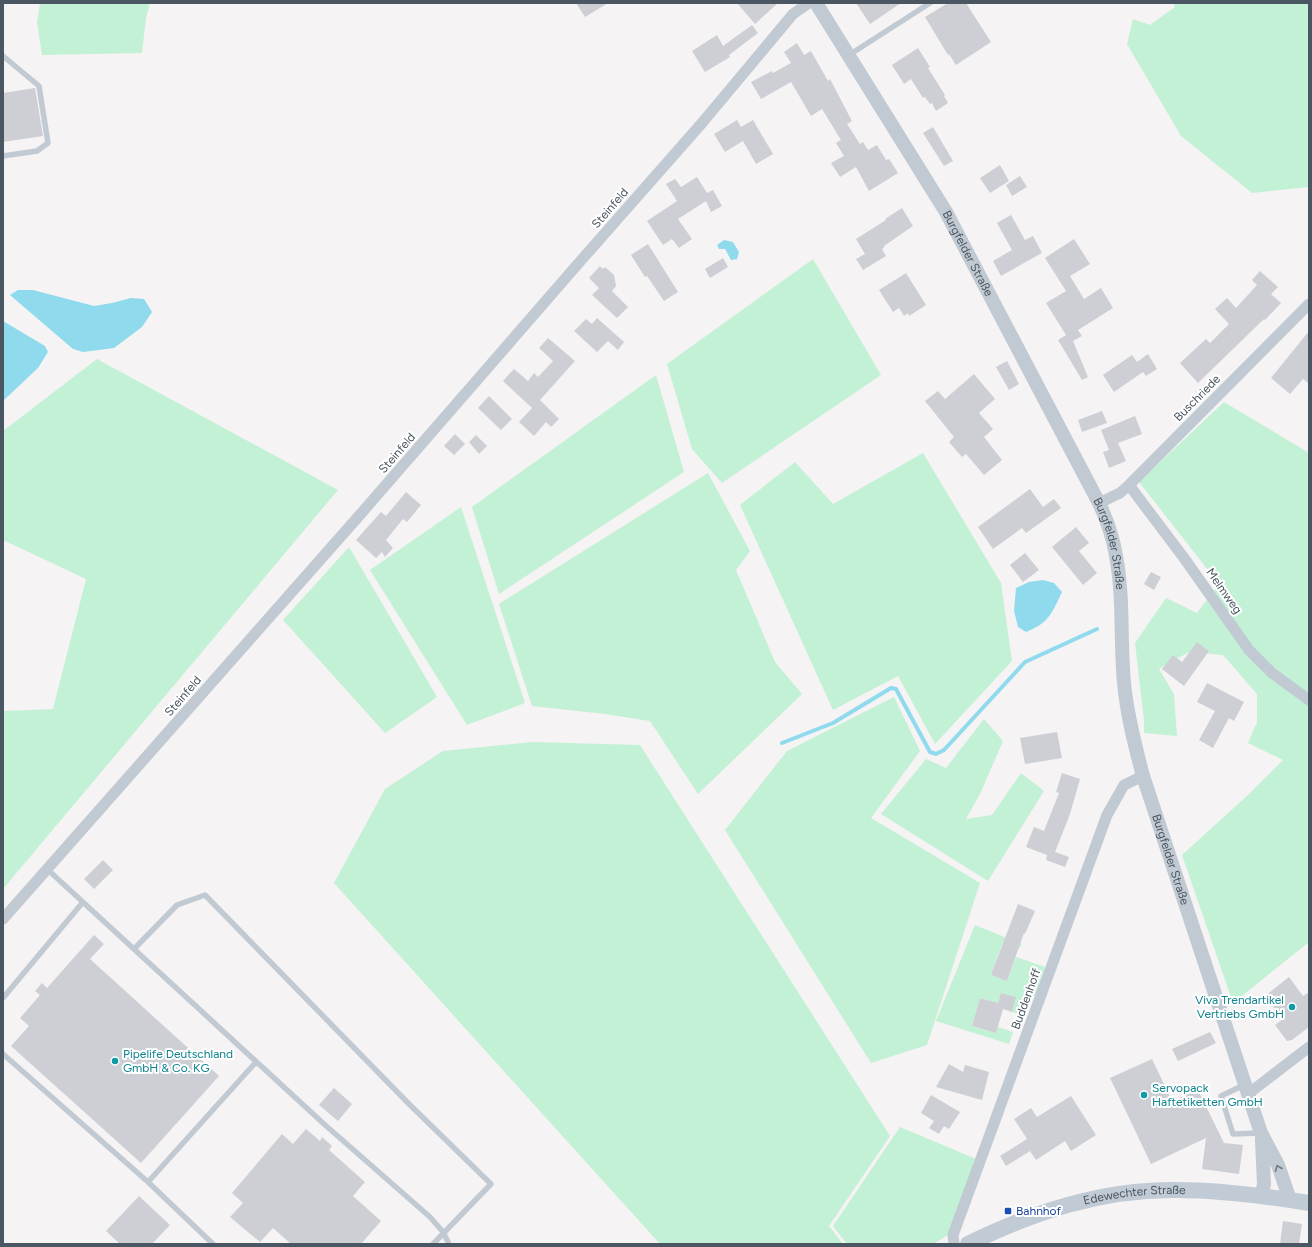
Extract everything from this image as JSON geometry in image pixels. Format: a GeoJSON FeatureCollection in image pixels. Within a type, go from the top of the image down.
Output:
{"type":"FeatureCollection","features":[{"type":"Feature","properties":{"kind":"main road","name":"Edewechter Straße"},"geometry":{"type":"LineString","coordinates":[[968,1244],[1024,1219],[1063,1205],[1099,1197],[1141,1191],[1215,1191],[1309,1203]]}},
{"type":"Feature","properties":{"kind":"street","name":"Steinfeld"},"geometry":{"type":"LineString","coordinates":[[3,919],[358,517],[584,256],[702,123],[793,14],[809,3]]}},
{"type":"Feature","properties":{"kind":"street","name":"Burgfelder Straße"},"geometry":{"type":"LineString","coordinates":[[816,3],[946,212],[1107,520],[1119,574],[1124,684],[1131,725],[1143,776],[1246,1089],[1262,1135],[1278,1165],[1290,1200]]}},
{"type":"Feature","properties":{"kind":"street","name":"Buschriede"},"geometry":{"type":"LineString","coordinates":[[1099,504],[1120,492],[1128,485],[1309,304]]}},
{"type":"Feature","properties":{"kind":"street","name":"Melmweg"},"geometry":{"type":"LineString","coordinates":[[1128,485],[1184,558],[1249,650],[1272,673],[1309,700]]}},
{"type":"Feature","properties":{"kind":"street","name":"Buddenhoff"},"geometry":{"type":"LineString","coordinates":[[954,1244],[953,1235],[1107,814],[1124,785],[1143,776]]}},
{"type":"Feature","properties":{"kind":"street"},"geometry":{"type":"LineString","coordinates":[[1246,1089],[1309,1047]]}},
{"type":"Feature","properties":{"kind":"street","name":"Burgfelder Straße"},"geometry":{"type":"LineString","coordinates":[[1262,1135],[1264,1184],[1262,1196]]}},
{"type":"Feature","properties":{"kind":"lane"},"geometry":{"type":"LineString","coordinates":[[849,55],[930,3]]}},
{"type":"Feature","properties":{"kind":"lane"},"geometry":{"type":"LineString","coordinates":[[3,56],[39,86],[48,143],[37,151],[3,156]]}},
{"type":"Feature","properties":{"kind":"lane"},"geometry":{"type":"LineString","coordinates":[[47,869],[324,1124],[430,1217],[443,1232],[449,1244]]}},
{"type":"Feature","properties":{"kind":"lane"},"geometry":{"type":"LineString","coordinates":[[134,949],[177,905],[205,895],[408,1103],[491,1184],[433,1244]]}},
{"type":"Feature","properties":{"kind":"lane"},"geometry":{"type":"LineString","coordinates":[[3,998],[83,902]]}},
{"type":"Feature","properties":{"kind":"lane"},"geometry":{"type":"LineString","coordinates":[[3,1054],[148,1182],[213,1244]]}},
{"type":"Feature","properties":{"kind":"lane"},"geometry":{"type":"LineString","coordinates":[[148,1182],[256,1062]]}},
{"type":"Feature","properties":{"kind":"lane"},"geometry":{"type":"LineString","coordinates":[[1246,1089],[1220,1096],[1233,1134],[1262,1135]]}},
{"type":"Feature","properties":{"kind":"green space"},"geometry":{"type":"Polygon","coordinates":[[[40,3],[150,3],[146,18],[142,53],[42,55],[37,22],[40,3]]]}},
{"type":"Feature","properties":{"kind":"green space"},"geometry":{"type":"Polygon","coordinates":[[[1173,3],[1309,3],[1309,187],[1252,193],[1181,136],[1127,44],[1133,19],[1150,25],[1175,7],[1173,3]]]}},
{"type":"Feature","properties":{"kind":"green space"},"geometry":{"type":"Polygon","coordinates":[[[813,259],[881,375],[722,483],[692,449],[667,364],[813,259]]]}},
{"type":"Feature","properties":{"kind":"green space"},"geometry":{"type":"Polygon","coordinates":[[[97,359],[338,490],[3,889],[3,711],[53,709],[86,579],[3,540],[3,431],[97,359]]]}},
{"type":"Feature","properties":{"kind":"green space"},"geometry":{"type":"Polygon","coordinates":[[[656,375],[684,472],[499,594],[472,507],[656,375]]]}},
{"type":"Feature","properties":{"kind":"green space"},"geometry":{"type":"Polygon","coordinates":[[[1224,402],[1309,453],[1309,942],[1233,1003],[1182,855],[1248,795],[1283,760],[1248,743],[1257,722],[1257,694],[1223,655],[1189,652],[1159,669],[1174,694],[1177,736],[1144,733],[1135,643],[1166,598],[1197,613],[1219,584],[1139,482],[1224,402]]]}},
{"type":"Feature","properties":{"kind":"green space"},"geometry":{"type":"Polygon","coordinates":[[[923,453],[1001,583],[1012,661],[935,744],[898,676],[833,710],[740,505],[795,462],[833,504],[923,453]]]}},
{"type":"Feature","properties":{"kind":"green space"},"geometry":{"type":"Polygon","coordinates":[[[708,473],[750,551],[736,570],[775,662],[802,694],[698,794],[650,721],[605,714],[532,706],[499,604],[708,473]]]}},
{"type":"Feature","properties":{"kind":"green space"},"geometry":{"type":"Polygon","coordinates":[[[461,507],[525,703],[467,725],[370,570],[461,507]]]}},
{"type":"Feature","properties":{"kind":"green space"},"geometry":{"type":"Polygon","coordinates":[[[349,547],[437,697],[385,733],[283,620],[349,547]]]}},
{"type":"Feature","properties":{"kind":"green space"},"geometry":{"type":"Polygon","coordinates":[[[894,697],[920,751],[871,818],[980,883],[927,1045],[871,1063],[725,830],[787,751],[894,697]]]}},
{"type":"Feature","properties":{"kind":"green space"},"geometry":{"type":"Polygon","coordinates":[[[984,719],[1003,741],[981,792],[966,819],[992,815],[1021,773],[1044,791],[988,881],[881,814],[926,759],[946,768],[984,719]]]}},
{"type":"Feature","properties":{"kind":"green space"},"geometry":{"type":"Polygon","coordinates":[[[533,742],[640,745],[890,1136],[829,1226],[843,1244],[660,1244],[334,883],[385,789],[443,751],[533,742]]]}},
{"type":"Feature","properties":{"kind":"green space"},"geometry":{"type":"Polygon","coordinates":[[[975,925],[1022,944],[1019,948],[1003,942],[991,975],[1007,981],[1016,957],[1045,967],[1035,996],[1024,995],[1020,1014],[1012,1012],[1015,997],[1001,993],[998,1003],[980,998],[972,1026],[996,1033],[998,1027],[1013,1032],[1009,1044],[936,1021],[975,925]]]}},
{"type":"Feature","properties":{"kind":"green space"},"geometry":{"type":"Polygon","coordinates":[[[900,1127],[976,1159],[948,1235],[933,1244],[847,1244],[833,1226],[900,1127]]]}},
{"type":"Feature","properties":{"kind":"water"},"geometry":{"type":"Polygon","coordinates":[[[724,240],[733,242],[739,252],[737,259],[731,260],[725,249],[719,249],[717,245],[724,240]]]}},
{"type":"Feature","properties":{"kind":"water"},"geometry":{"type":"Polygon","coordinates":[[[18,290],[33,290],[94,306],[131,298],[144,299],[152,312],[142,327],[114,348],[83,352],[73,349],[10,295],[18,290]]]}},
{"type":"Feature","properties":{"kind":"water"},"geometry":{"type":"Polygon","coordinates":[[[3,321],[45,346],[48,352],[38,368],[3,401],[3,321]]]}},
{"type":"Feature","properties":{"kind":"water"},"geometry":{"type":"Polygon","coordinates":[[[1043,580],[1054,583],[1062,592],[1052,612],[1045,621],[1034,629],[1026,632],[1018,627],[1014,611],[1016,588],[1029,582],[1043,580]]]}},
{"type":"Feature","properties":{"kind":"building"},"geometry":{"type":"Polygon","coordinates":[[[576,3],[608,3],[585,17],[576,3]]]}},
{"type":"Feature","properties":{"kind":"building"},"geometry":{"type":"Polygon","coordinates":[[[737,3],[778,3],[755,24],[737,3]]]}},
{"type":"Feature","properties":{"kind":"building"},"geometry":{"type":"Polygon","coordinates":[[[856,3],[901,3],[870,24],[856,3]]]}},
{"type":"Feature","properties":{"kind":"building"},"geometry":{"type":"Polygon","coordinates":[[[948,3],[966,3],[991,42],[956,65],[949,54],[948,55],[925,17],[948,3]]]}},
{"type":"Feature","properties":{"kind":"building"},"geometry":{"type":"Polygon","coordinates":[[[752,25],[758,33],[729,55],[730,57],[705,72],[692,51],[717,35],[723,46],[752,25]]]}},
{"type":"Feature","properties":{"kind":"building"},"geometry":{"type":"Polygon","coordinates":[[[797,43],[804,55],[811,51],[828,81],[830,79],[852,121],[847,124],[860,144],[863,142],[868,150],[877,145],[886,160],[889,159],[898,173],[869,191],[856,167],[840,177],[831,163],[844,156],[836,143],[841,140],[822,109],[811,116],[791,82],[761,99],[751,82],[772,71],[773,73],[791,63],[784,52],[797,43]]]}},
{"type":"Feature","properties":{"kind":"building"},"geometry":{"type":"Polygon","coordinates":[[[918,48],[930,67],[928,68],[945,95],[944,96],[948,103],[936,111],[932,103],[930,104],[925,97],[923,98],[911,79],[904,84],[892,65],[918,48]]]}},
{"type":"Feature","properties":{"kind":"building"},"geometry":{"type":"Polygon","coordinates":[[[35,88],[43,136],[3,142],[3,93],[35,88]]]}},
{"type":"Feature","properties":{"kind":"building"},"geometry":{"type":"Polygon","coordinates":[[[737,120],[741,127],[753,120],[773,154],[756,164],[743,141],[725,152],[714,134],[737,120]]]}},
{"type":"Feature","properties":{"kind":"building"},"geometry":{"type":"Polygon","coordinates":[[[933,127],[953,161],[944,166],[923,133],[933,127]]]}},
{"type":"Feature","properties":{"kind":"building"},"geometry":{"type":"Polygon","coordinates":[[[1000,165],[1009,181],[990,193],[980,178],[1000,165]]]}},
{"type":"Feature","properties":{"kind":"building"},"geometry":{"type":"Polygon","coordinates":[[[1020,176],[1027,187],[1012,196],[1006,185],[1020,176]]]}},
{"type":"Feature","properties":{"kind":"building"},"geometry":{"type":"Polygon","coordinates":[[[697,177],[707,193],[713,190],[722,206],[711,212],[706,201],[678,219],[692,239],[679,248],[672,239],[663,245],[647,221],[677,201],[666,184],[675,179],[681,187],[697,177]]]}},
{"type":"Feature","properties":{"kind":"building"},"geometry":{"type":"Polygon","coordinates":[[[902,208],[913,226],[884,246],[882,249],[886,256],[863,270],[856,259],[865,254],[856,239],[902,208]]]}},
{"type":"Feature","properties":{"kind":"building"},"geometry":{"type":"Polygon","coordinates":[[[1011,215],[1025,240],[1033,236],[1042,253],[1001,276],[993,261],[1012,250],[997,223],[1011,215]]]}},
{"type":"Feature","properties":{"kind":"building"},"geometry":{"type":"Polygon","coordinates":[[[1074,239],[1090,264],[1070,276],[1084,299],[1101,288],[1113,308],[1078,330],[1082,336],[1073,341],[1088,377],[1082,380],[1058,340],[1066,335],[1046,303],[1066,291],[1045,258],[1074,239]]]}},
{"type":"Feature","properties":{"kind":"building"},"geometry":{"type":"Polygon","coordinates":[[[648,244],[678,292],[664,301],[647,276],[645,277],[631,255],[648,244]]]}},
{"type":"Feature","properties":{"kind":"building"},"geometry":{"type":"Polygon","coordinates":[[[723,258],[728,267],[710,278],[705,269],[723,258]]]}},
{"type":"Feature","properties":{"kind":"building"},"geometry":{"type":"Polygon","coordinates":[[[600,266],[603,269],[605,267],[614,275],[616,286],[612,291],[628,307],[617,318],[592,295],[599,288],[589,278],[600,266]]]}},
{"type":"Feature","properties":{"kind":"building"},"geometry":{"type":"Polygon","coordinates":[[[1260,271],[1278,287],[1271,294],[1281,303],[1198,383],[1180,363],[1206,339],[1210,343],[1229,324],[1215,309],[1227,298],[1236,308],[1257,285],[1252,280],[1260,271]]]}},
{"type":"Feature","properties":{"kind":"building"},"geometry":{"type":"Polygon","coordinates":[[[906,273],[926,305],[909,316],[908,313],[904,316],[899,308],[893,312],[879,290],[906,273]]]}},
{"type":"Feature","properties":{"kind":"building"},"geometry":{"type":"Polygon","coordinates":[[[597,318],[624,342],[618,350],[608,341],[597,352],[574,331],[586,319],[592,324],[597,318]]]}},
{"type":"Feature","properties":{"kind":"building"},"geometry":{"type":"Polygon","coordinates":[[[1309,331],[1309,384],[1303,379],[1290,394],[1271,378],[1309,331]]]}},
{"type":"Feature","properties":{"kind":"building"},"geometry":{"type":"Polygon","coordinates":[[[548,338],[575,361],[540,400],[559,419],[551,427],[546,422],[534,436],[519,422],[532,408],[503,381],[514,369],[528,381],[534,373],[538,377],[553,361],[539,348],[548,338]]]}},
{"type":"Feature","properties":{"kind":"building"},"geometry":{"type":"Polygon","coordinates":[[[1148,354],[1157,369],[1146,376],[1143,372],[1114,392],[1103,375],[1132,355],[1137,362],[1148,354]]]}},
{"type":"Feature","properties":{"kind":"building"},"geometry":{"type":"Polygon","coordinates":[[[1007,361],[1019,384],[1009,390],[996,367],[1007,361]]]}},
{"type":"Feature","properties":{"kind":"building"},"geometry":{"type":"Polygon","coordinates":[[[974,374],[995,399],[979,413],[993,429],[984,437],[1002,460],[984,475],[966,454],[962,457],[949,442],[954,437],[925,401],[938,391],[945,399],[974,374]]]}},
{"type":"Feature","properties":{"kind":"building"},"geometry":{"type":"Polygon","coordinates":[[[489,396],[512,419],[501,430],[478,408],[489,396]]]}},
{"type":"Feature","properties":{"kind":"building"},"geometry":{"type":"Polygon","coordinates":[[[1102,411],[1107,423],[1082,432],[1078,420],[1102,411]]]}},
{"type":"Feature","properties":{"kind":"building"},"geometry":{"type":"Polygon","coordinates":[[[1135,416],[1142,434],[1118,443],[1126,461],[1109,468],[1103,452],[1109,450],[1101,430],[1135,416]]]}},
{"type":"Feature","properties":{"kind":"building"},"geometry":{"type":"Polygon","coordinates":[[[455,434],[465,444],[454,455],[444,446],[455,434]]]}},
{"type":"Feature","properties":{"kind":"building"},"geometry":{"type":"Polygon","coordinates":[[[476,435],[487,446],[479,454],[469,442],[476,435]]]}},
{"type":"Feature","properties":{"kind":"building"},"geometry":{"type":"Polygon","coordinates":[[[1030,489],[1043,507],[1054,499],[1061,508],[1026,533],[1022,528],[993,549],[978,527],[1030,489]]]}},
{"type":"Feature","properties":{"kind":"building"},"geometry":{"type":"Polygon","coordinates":[[[406,492],[421,505],[407,522],[403,519],[386,540],[393,548],[385,557],[382,552],[376,558],[356,540],[381,512],[386,516],[406,492]]]}},
{"type":"Feature","properties":{"kind":"building"},"geometry":{"type":"Polygon","coordinates":[[[1076,527],[1089,543],[1079,551],[1097,573],[1083,585],[1052,547],[1076,527]]]}},
{"type":"Feature","properties":{"kind":"building"},"geometry":{"type":"Polygon","coordinates":[[[1025,553],[1039,570],[1023,582],[1010,565],[1025,553]]]}},
{"type":"Feature","properties":{"kind":"building"},"geometry":{"type":"Polygon","coordinates":[[[1151,572],[1161,577],[1154,590],[1144,584],[1151,572]]]}},
{"type":"Feature","properties":{"kind":"building"},"geometry":{"type":"Polygon","coordinates":[[[1197,642],[1209,651],[1184,686],[1162,669],[1173,655],[1182,662],[1197,642]]]}},
{"type":"Feature","properties":{"kind":"building"},"geometry":{"type":"Polygon","coordinates":[[[1207,683],[1244,702],[1234,721],[1229,718],[1213,748],[1199,740],[1215,711],[1197,702],[1207,683]]]}},
{"type":"Feature","properties":{"kind":"building"},"geometry":{"type":"Polygon","coordinates":[[[1057,732],[1062,758],[1025,764],[1020,738],[1057,732]]]}},
{"type":"Feature","properties":{"kind":"building"},"geometry":{"type":"Polygon","coordinates":[[[1062,773],[1080,779],[1070,814],[1055,852],[1069,857],[1065,867],[1046,860],[1047,855],[1026,847],[1034,827],[1044,831],[1059,793],[1056,792],[1062,773]]]}},
{"type":"Feature","properties":{"kind":"building"},"geometry":{"type":"Polygon","coordinates":[[[103,860],[113,870],[94,889],[84,879],[103,860]]]}},
{"type":"Feature","properties":{"kind":"building"},"geometry":{"type":"Polygon","coordinates":[[[1018,904],[1035,911],[1025,934],[1024,933],[1007,981],[991,975],[1018,904]]]}},
{"type":"Feature","properties":{"kind":"building","name":"Pipelife Deutschland GmbH & Co. KG"},"geometry":{"type":"Polygon","coordinates":[[[94,935],[104,944],[90,959],[219,1076],[141,1163],[11,1046],[29,1026],[20,1018],[40,995],[35,991],[42,983],[47,988],[94,935]]]}},
{"type":"Feature","properties":{"kind":"building","name":"Viva Trendartikel Vertriebs GmbH"},"geometry":{"type":"Polygon","coordinates":[[[1289,977],[1303,996],[1309,992],[1309,1027],[1292,1040],[1287,1041],[1275,1025],[1283,1019],[1265,996],[1289,977]]]}},
{"type":"Feature","properties":{"kind":"building"},"geometry":{"type":"Polygon","coordinates":[[[1001,993],[1016,997],[1012,1012],[1003,1009],[996,1033],[972,1026],[980,998],[998,1003],[1001,993]]]}},
{"type":"Feature","properties":{"kind":"building"},"geometry":{"type":"Polygon","coordinates":[[[1210,1032],[1216,1043],[1178,1061],[1172,1049],[1210,1032]]]}},
{"type":"Feature","properties":{"kind":"building","name":"Servopack Haftetiketten GmbH"},"geometry":{"type":"Polygon","coordinates":[[[1152,1059],[1172,1101],[1198,1090],[1224,1143],[1243,1145],[1239,1174],[1202,1169],[1206,1138],[1151,1164],[1110,1078],[1152,1059]]]}},
{"type":"Feature","properties":{"kind":"building"},"geometry":{"type":"Polygon","coordinates":[[[949,1064],[963,1072],[965,1065],[989,1072],[982,1100],[936,1087],[949,1064]]]}},
{"type":"Feature","properties":{"kind":"building"},"geometry":{"type":"Polygon","coordinates":[[[334,1088],[352,1104],[338,1121],[319,1105],[334,1088]]]}},
{"type":"Feature","properties":{"kind":"building"},"geometry":{"type":"Polygon","coordinates":[[[931,1095],[960,1112],[949,1129],[944,1126],[939,1134],[929,1128],[934,1121],[921,1113],[931,1095]]]}},
{"type":"Feature","properties":{"kind":"building"},"geometry":{"type":"Polygon","coordinates":[[[1071,1096],[1096,1135],[1071,1151],[1065,1141],[1036,1160],[1030,1151],[1006,1166],[1000,1156],[1027,1139],[1014,1119],[1031,1108],[1037,1117],[1071,1096]]]}},
{"type":"Feature","properties":{"kind":"building"},"geometry":{"type":"Polygon","coordinates":[[[306,1129],[320,1141],[322,1137],[332,1146],[329,1150],[365,1182],[353,1196],[381,1221],[361,1244],[291,1244],[273,1228],[260,1242],[230,1217],[243,1203],[232,1193],[282,1134],[293,1144],[306,1129]]]}},
{"type":"Feature","properties":{"kind":"building"},"geometry":{"type":"Polygon","coordinates":[[[139,1196],[170,1225],[152,1244],[120,1244],[106,1231],[139,1196]]]}},
{"type":"Feature","properties":{"kind":"building"},"geometry":{"type":"Polygon","coordinates":[[[1283,1221],[1302,1224],[1299,1244],[1280,1244],[1283,1221]]]}},
{"type":"Feature","properties":{"kind":"waterway"},"geometry":{"type":"LineString","coordinates":[[782,743],[833,723],[891,688],[896,689],[930,752],[936,754],[944,750],[1025,662],[1097,629]]}},
{"type":"Feature","properties":{"kind":"place","name":"Viva Trendartikel Vertriebs GmbH"},"geometry":{"type":"Point","coordinates":[1292,1007]}},
{"type":"Feature","properties":{"kind":"place","name":"Pipelife Deutschland GmbH & Co. KG"},"geometry":{"type":"Point","coordinates":[115,1061]}},
{"type":"Feature","properties":{"kind":"place","name":"Servopack Haftetiketten GmbH"},"geometry":{"type":"Point","coordinates":[1144,1095]}},
{"type":"Feature","properties":{"kind":"place","name":"Bahnhof"},"geometry":{"type":"Point","coordinates":[1008,1211]}}]}
